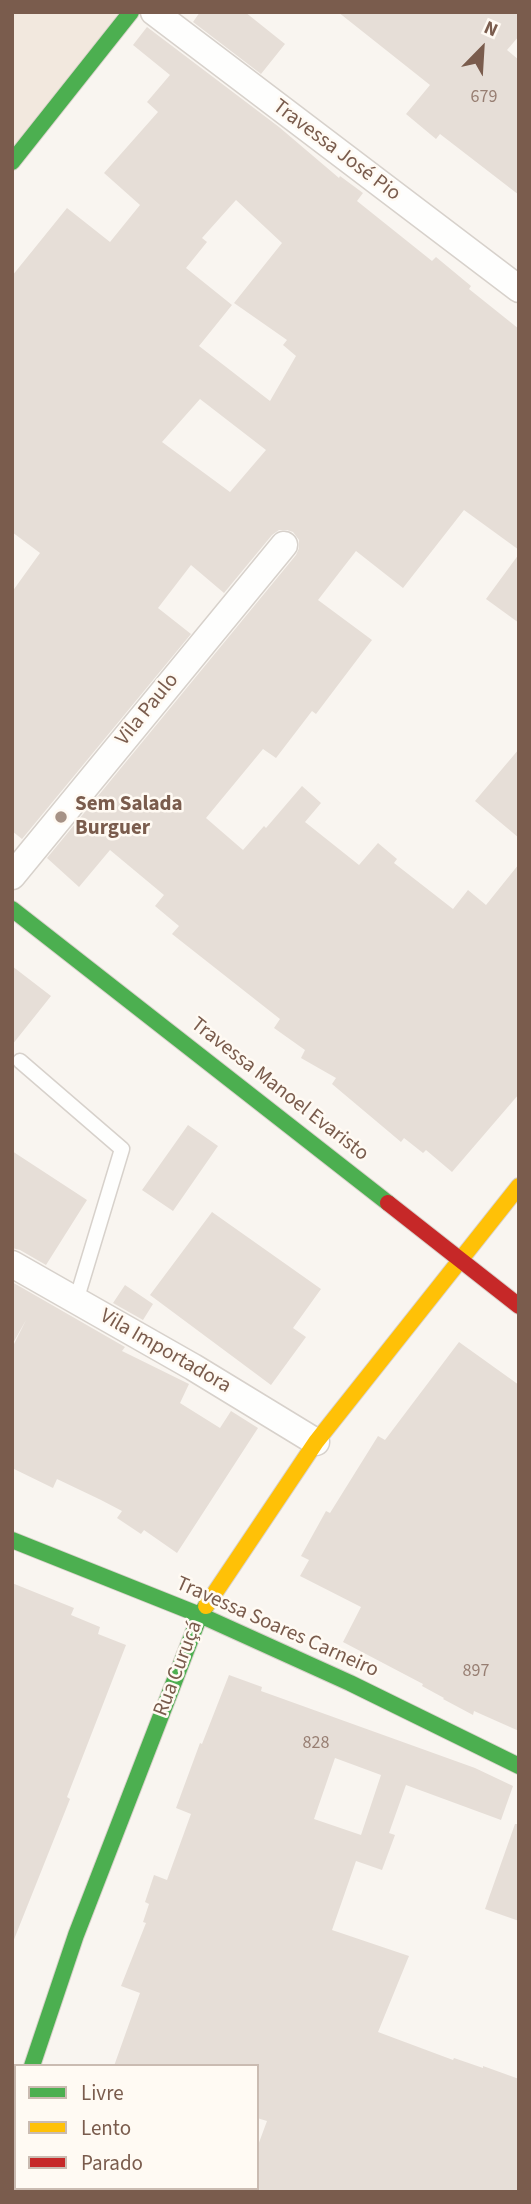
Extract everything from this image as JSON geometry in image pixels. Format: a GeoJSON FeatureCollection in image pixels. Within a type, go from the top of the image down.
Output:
{"type":"FeatureCollection","features":[{"type":"Feature","properties":{"kind":"street"},"geometry":{"type":"LineString","coordinates":[[12,162],[131,12]]}},
{"type":"Feature","properties":{"kind":"street","name":"Travessa José Pio"},"geometry":{"type":"LineString","coordinates":[[154,12],[519,289]]}},
{"type":"Feature","properties":{"kind":"street","name":"Vila Paulo"},"geometry":{"type":"LineString","coordinates":[[12,876],[284,545]]}},
{"type":"Feature","properties":{"kind":"street","name":"Travessa Manoel Evaristo"},"geometry":{"type":"LineString","coordinates":[[12,909],[519,1306]]}},
{"type":"Feature","properties":{"kind":"street","name":"Rua Curuçá"},"geometry":{"type":"LineString","coordinates":[[33,2064],[76,1935],[200,1615],[316,1442],[519,1186]]}},
{"type":"Feature","properties":{"kind":"street","name":"Vila Importadora"},"geometry":{"type":"LineString","coordinates":[[16,1266],[193,1367],[316,1442]]}},
{"type":"Feature","properties":{"kind":"street","name":"Travessa Soares Carneiro"},"geometry":{"type":"LineString","coordinates":[[12,1540],[200,1615],[350,1683],[519,1766]]}},
{"type":"Feature","properties":{"kind":"lane"},"geometry":{"type":"LineString","coordinates":[[20,1062],[122,1149],[76,1300]]}},
{"type":"Feature","properties":{"kind":"shaded area"},"geometry":{"type":"Polygon","coordinates":[[[12,12],[131,12],[12,162],[12,12]]]}},
{"type":"Feature","properties":{"kind":"building"},"geometry":{"type":"Polygon","coordinates":[[[200,12],[245,12],[285,44],[261,74],[193,22],[200,12]]]}},
{"type":"Feature","properties":{"kind":"building"},"geometry":{"type":"Polygon","coordinates":[[[338,12],[519,12],[519,36],[507,50],[519,60],[519,195],[440,134],[436,139],[406,114],[430,85],[338,12]]]}},
{"type":"Feature","properties":{"kind":"building"},"geometry":{"type":"Polygon","coordinates":[[[147,27],[279,127],[339,178],[340,176],[363,193],[357,201],[432,261],[436,257],[471,286],[469,289],[519,329],[519,550],[464,510],[403,588],[356,551],[318,600],[372,640],[316,714],[312,711],[276,758],[263,749],[206,818],[243,850],[302,786],[321,803],[305,822],[359,865],[378,843],[397,859],[394,863],[453,909],[468,890],[486,905],[519,864],[519,1094],[452,1172],[426,1150],[423,1153],[404,1138],[401,1142],[332,1084],[336,1078],[301,1058],[305,1050],[274,1028],[280,1019],[172,934],[179,926],[155,906],[164,895],[110,850],[79,887],[47,858],[296,555],[299,540],[293,532],[279,530],[272,535],[224,593],[191,565],[158,608],[191,634],[22,839],[12,831],[12,592],[40,553],[12,532],[12,276],[67,208],[110,242],[140,205],[104,173],[158,112],[147,102],[170,75],[133,45],[147,27]],[[236,200],[202,238],[207,242],[186,268],[232,305],[199,346],[270,401],[296,356],[283,345],[287,340],[234,303],[282,243],[236,200]],[[200,399],[162,442],[230,492],[266,450],[200,399]]]}},
{"type":"Feature","properties":{"kind":"building"},"geometry":{"type":"Polygon","coordinates":[[[519,554],[519,623],[486,599],[519,554]]]}},
{"type":"Feature","properties":{"kind":"building"},"geometry":{"type":"Polygon","coordinates":[[[519,749],[519,838],[475,801],[519,749]]]}},
{"type":"Feature","properties":{"kind":"building"},"geometry":{"type":"Polygon","coordinates":[[[12,966],[51,996],[12,1045],[12,966]]]}},
{"type":"Feature","properties":{"kind":"building"},"geometry":{"type":"Polygon","coordinates":[[[188,1125],[218,1146],[173,1211],[142,1190],[188,1125]]]}},
{"type":"Feature","properties":{"kind":"building"},"geometry":{"type":"Polygon","coordinates":[[[12,1151],[87,1200],[46,1265],[12,1248],[12,1151]]]}},
{"type":"Feature","properties":{"kind":"building"},"geometry":{"type":"Polygon","coordinates":[[[212,1212],[321,1289],[293,1328],[306,1337],[271,1385],[150,1295],[212,1212]]]}},
{"type":"Feature","properties":{"kind":"building"},"geometry":{"type":"Polygon","coordinates":[[[12,1282],[125,1347],[122,1351],[189,1384],[180,1403],[220,1428],[231,1411],[258,1428],[177,1553],[144,1530],[141,1534],[117,1518],[122,1511],[101,1500],[57,1479],[53,1488],[12,1468],[12,1348],[26,1320],[12,1345],[12,1282]]]}},
{"type":"Feature","properties":{"kind":"building"},"geometry":{"type":"Polygon","coordinates":[[[125,1285],[153,1304],[143,1320],[113,1303],[125,1285]]]}},
{"type":"Feature","properties":{"kind":"building"},"geometry":{"type":"Polygon","coordinates":[[[459,1342],[519,1385],[519,1731],[474,1711],[473,1715],[422,1686],[423,1684],[343,1642],[361,1607],[300,1576],[309,1560],[301,1556],[326,1511],[330,1513],[378,1436],[385,1440],[459,1342]]]}},
{"type":"Feature","properties":{"kind":"building"},"geometry":{"type":"Polygon","coordinates":[[[12,1583],[74,1608],[71,1615],[100,1627],[98,1634],[126,1645],[67,1797],[70,1799],[13,1942],[12,1583]]]}},
{"type":"Feature","properties":{"kind":"building"},"geometry":{"type":"Polygon","coordinates":[[[229,1675],[262,1687],[261,1691],[475,1768],[513,1786],[501,1820],[406,1785],[389,1833],[395,1835],[382,1870],[356,1861],[332,1930],[409,1956],[378,2032],[453,2060],[454,2058],[483,2066],[519,2079],[519,2192],[257,2192],[259,2143],[267,2121],[259,2119],[259,2064],[115,2064],[140,1993],[121,1986],[146,1923],[143,1922],[149,1904],[145,1902],[154,1875],[167,1880],[191,1814],[176,1808],[200,1743],[202,1744],[229,1675]],[[335,1758],[314,1819],[361,1835],[381,1775],[335,1758]]]}},
{"type":"Feature","properties":{"kind":"building"},"geometry":{"type":"Polygon","coordinates":[[[515,1824],[519,1824],[519,1921],[485,1909],[515,1824]]]}},
{"type":"Feature","properties":{"kind":"traffic: fast"},"geometry":{"type":"LineString","coordinates":[[12,162],[131,12]]}},
{"type":"Feature","properties":{"kind":"traffic: fast"},"geometry":{"type":"LineString","coordinates":[[12,909],[388,1203]]}},
{"type":"Feature","properties":{"kind":"traffic: fast"},"geometry":{"type":"LineString","coordinates":[[12,1540],[200,1615],[350,1683],[519,1766]]}},
{"type":"Feature","properties":{"kind":"traffic: fast"},"geometry":{"type":"LineString","coordinates":[[33,2064],[76,1935],[200,1615],[206,1606]]}},
{"type":"Feature","properties":{"kind":"traffic: slow"},"geometry":{"type":"LineString","coordinates":[[206,1606],[316,1442],[519,1186]]}},
{"type":"Feature","properties":{"kind":"traffic: jam"},"geometry":{"type":"LineString","coordinates":[[388,1203],[519,1306]]}},
{"type":"Feature","properties":{"kind":"place","name":"Sem Salada Burguer"},"geometry":{"type":"Point","coordinates":[61,817]}}]}
